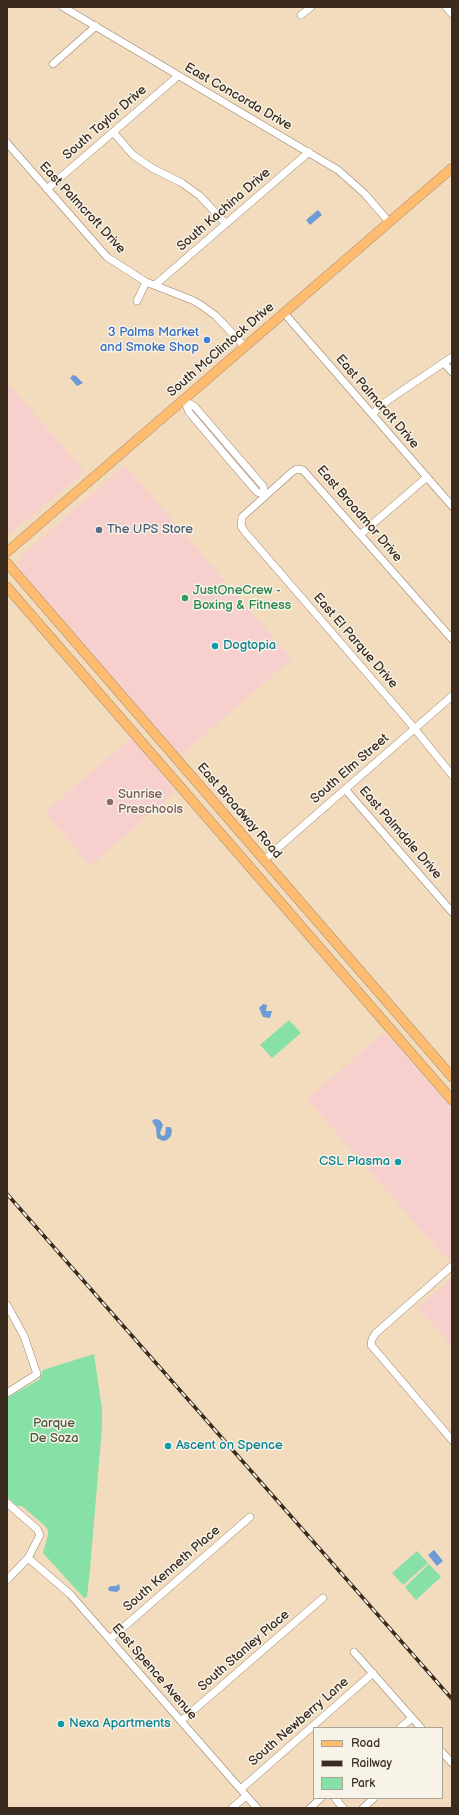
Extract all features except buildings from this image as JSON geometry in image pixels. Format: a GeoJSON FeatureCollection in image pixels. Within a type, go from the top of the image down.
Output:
{"type":"FeatureCollection","features":[{"type":"Feature","properties":{"kind":"main road","name":"South McClintock Drive"},"geometry":{"type":"LineString","coordinates":[[7,552],[452,168]]}},
{"type":"Feature","properties":{"kind":"main road","name":"East Broadway Road"},"geometry":{"type":"LineString","coordinates":[[7,563],[452,1077]]}},
{"type":"Feature","properties":{"kind":"main road"},"geometry":{"type":"LineString","coordinates":[[7,587],[452,1100]]}},
{"type":"Feature","properties":{"kind":"main road"},"geometry":{"type":"LineString","coordinates":[[124,722],[136,712]]}},
{"type":"Feature","properties":{"kind":"main road"},"geometry":{"type":"LineString","coordinates":[[252,870],[264,860]]}},
{"type":"Feature","properties":{"kind":"main road"},"geometry":{"type":"LineString","coordinates":[[392,1031],[404,1022]]}},
{"type":"Feature","properties":{"kind":"street","name":"East Concorda Drive"},"geometry":{"type":"LineString","coordinates":[[63,7],[309,152],[348,178],[365,194],[389,222]]}},
{"type":"Feature","properties":{"kind":"street"},"geometry":{"type":"LineString","coordinates":[[301,15],[311,7]]}},
{"type":"Feature","properties":{"kind":"street"},"geometry":{"type":"LineString","coordinates":[[446,7],[452,14]]}},
{"type":"Feature","properties":{"kind":"street"},"geometry":{"type":"LineString","coordinates":[[53,64],[96,26]]}},
{"type":"Feature","properties":{"kind":"street","name":"South Taylor Drive"},"geometry":{"type":"LineString","coordinates":[[47,189],[178,76]]}},
{"type":"Feature","properties":{"kind":"street"},"geometry":{"type":"LineString","coordinates":[[113,132],[133,155],[152,168],[182,183],[200,196],[226,224]]}},
{"type":"Feature","properties":{"kind":"street","name":"East Palmcroft Drive"},"geometry":{"type":"LineString","coordinates":[[7,143],[107,257],[146,282],[201,305],[216,316],[245,347]]}},
{"type":"Feature","properties":{"kind":"street","name":"South Kachina Drive"},"geometry":{"type":"LineString","coordinates":[[155,285],[309,152]]}},
{"type":"Feature","properties":{"kind":"street"},"geometry":{"type":"LineString","coordinates":[[137,301],[146,282]]}},
{"type":"Feature","properties":{"kind":"street","name":"East Palmcroft Drive"},"geometry":{"type":"LineString","coordinates":[[284,313],[452,506]]}},
{"type":"Feature","properties":{"kind":"street"},"geometry":{"type":"LineString","coordinates":[[372,414],[387,401],[452,357]]}},
{"type":"Feature","properties":{"kind":"street"},"geometry":{"type":"LineString","coordinates":[[444,363],[452,372]]}},
{"type":"Feature","properties":{"kind":"street"},"geometry":{"type":"LineString","coordinates":[[184,400],[195,407],[263,486],[265,495]]}},
{"type":"Feature","properties":{"kind":"street","name":"East Broadmor Drive"},"geometry":{"type":"LineString","coordinates":[[240,522],[244,514],[294,470],[303,470],[452,639]]}},
{"type":"Feature","properties":{"kind":"street"},"geometry":{"type":"LineString","coordinates":[[361,534],[427,477]]}},
{"type":"Feature","properties":{"kind":"street","name":"East El Parque Drive"},"geometry":{"type":"LineString","coordinates":[[240,522],[245,532],[415,728],[452,775]]}},
{"type":"Feature","properties":{"kind":"street","name":"South Elm Street"},"geometry":{"type":"LineString","coordinates":[[264,860],[452,696]]}},
{"type":"Feature","properties":{"kind":"street","name":"East Palmdale Drive"},"geometry":{"type":"LineString","coordinates":[[345,789],[452,912]]}},
{"type":"Feature","properties":{"kind":"street"},"geometry":{"type":"LineString","coordinates":[[452,1266],[376,1333],[372,1339],[371,1345],[452,1440]]}},
{"type":"Feature","properties":{"kind":"street"},"geometry":{"type":"LineString","coordinates":[[7,1305],[24,1336],[37,1374],[7,1393]]}},
{"type":"Feature","properties":{"kind":"street"},"geometry":{"type":"LineString","coordinates":[[7,1503],[40,1532],[28,1558],[7,1580]]}},
{"type":"Feature","properties":{"kind":"street","name":"South Kenneth Place"},"geometry":{"type":"LineString","coordinates":[[110,1640],[250,1516]]}},
{"type":"Feature","properties":{"kind":"street","name":"East Spence Avenue"},"geometry":{"type":"LineString","coordinates":[[28,1558],[70,1594],[257,1808]]}},
{"type":"Feature","properties":{"kind":"street","name":"South Stanley Place"},"geometry":{"type":"LineString","coordinates":[[181,1721],[323,1598]]}},
{"type":"Feature","properties":{"kind":"street"},"geometry":{"type":"LineString","coordinates":[[354,1652],[420,1727]]}},
{"type":"Feature","properties":{"kind":"street","name":"South Newberry Lane"},"geometry":{"type":"LineString","coordinates":[[241,1790],[372,1674]]}},
{"type":"Feature","properties":{"kind":"street"},"geometry":{"type":"LineString","coordinates":[[401,1727],[412,1718]]}},
{"type":"Feature","properties":{"kind":"street"},"geometry":{"type":"LineString","coordinates":[[443,1753],[452,1763]]}},
{"type":"Feature","properties":{"kind":"street"},"geometry":{"type":"LineString","coordinates":[[232,1808],[246,1796]]}},
{"type":"Feature","properties":{"kind":"street"},"geometry":{"type":"LineString","coordinates":[[310,1808],[320,1799]]}},
{"type":"Feature","properties":{"kind":"street"},"geometry":{"type":"LineString","coordinates":[[336,1799],[343,1808]]}},
{"type":"Feature","properties":{"kind":"street"},"geometry":{"type":"LineString","coordinates":[[363,1808],[373,1799]]}},
{"type":"Feature","properties":{"kind":"shaded area"},"geometry":{"type":"Polygon","coordinates":[[[7,382],[85,472],[7,536],[7,382]]]}},
{"type":"Feature","properties":{"kind":"shaded area"},"geometry":{"type":"Polygon","coordinates":[[[125,465],[292,659],[180,756],[21,571],[18,562],[22,555],[125,465]]]}},
{"type":"Feature","properties":{"kind":"shaded area","name":"Sunrise Preschools"},"geometry":{"type":"Polygon","coordinates":[[[131,738],[176,791],[90,866],[45,812],[131,738]]]}},
{"type":"Feature","properties":{"kind":"shaded area"},"geometry":{"type":"Polygon","coordinates":[[[385,1032],[452,1108],[452,1258],[448,1261],[307,1099],[385,1032]]]}},
{"type":"Feature","properties":{"kind":"shaded area"},"geometry":{"type":"Polygon","coordinates":[[[452,1278],[452,1347],[418,1307],[452,1278]]]}},
{"type":"Feature","properties":{"kind":"green space"},"geometry":{"type":"Polygon","coordinates":[[[289,1020],[301,1033],[272,1058],[260,1045],[289,1020]]]}},
{"type":"Feature","properties":{"kind":"green space","name":"Parque De Soza"},"geometry":{"type":"Polygon","coordinates":[[[94,1354],[102,1409],[102,1427],[90,1569],[87,1597],[84,1598],[43,1553],[48,1535],[48,1530],[45,1526],[22,1506],[17,1506],[7,1497],[7,1398],[40,1379],[43,1370],[94,1354]]]}},
{"type":"Feature","properties":{"kind":"green space"},"geometry":{"type":"Polygon","coordinates":[[[417,1551],[428,1563],[403,1585],[392,1573],[417,1551]]]}},
{"type":"Feature","properties":{"kind":"green space"},"geometry":{"type":"Polygon","coordinates":[[[429,1564],[441,1577],[416,1600],[405,1587],[429,1564]]]}},
{"type":"Feature","properties":{"kind":"water"},"geometry":{"type":"Polygon","coordinates":[[[318,210],[322,215],[310,225],[306,220],[318,210]]]}},
{"type":"Feature","properties":{"kind":"water"},"geometry":{"type":"Polygon","coordinates":[[[73,375],[83,383],[77,386],[70,378],[73,375]]]}},
{"type":"Feature","properties":{"kind":"water"},"geometry":{"type":"Polygon","coordinates":[[[263,1004],[267,1005],[266,1011],[272,1011],[270,1018],[263,1017],[259,1008],[263,1004]]]}},
{"type":"Feature","properties":{"kind":"water"},"geometry":{"type":"Polygon","coordinates":[[[155,1119],[160,1120],[163,1125],[160,1133],[162,1136],[165,1135],[166,1127],[170,1127],[172,1130],[171,1136],[167,1140],[163,1141],[157,1138],[156,1128],[152,1121],[155,1119]]]}},
{"type":"Feature","properties":{"kind":"water"},"geometry":{"type":"Polygon","coordinates":[[[434,1550],[443,1561],[437,1566],[428,1555],[434,1550]]]}},
{"type":"Feature","properties":{"kind":"water"},"geometry":{"type":"Polygon","coordinates":[[[119,1584],[120,1589],[117,1592],[109,1591],[108,1588],[119,1584]]]}},
{"type":"Feature","properties":{"kind":"railway"},"geometry":{"type":"LineString","coordinates":[[7,1194],[452,1699]]}},
{"type":"Feature","properties":{"kind":"place","name":"3 Palms Market and Smoke Shop"},"geometry":{"type":"Point","coordinates":[207,340]}},
{"type":"Feature","properties":{"kind":"place","name":"The UPS Store"},"geometry":{"type":"Point","coordinates":[99,530]}},
{"type":"Feature","properties":{"kind":"place","name":"JustOneCrew - Boxing & Fitness"},"geometry":{"type":"Point","coordinates":[185,598]}},
{"type":"Feature","properties":{"kind":"place","name":"Dogtopia"},"geometry":{"type":"Point","coordinates":[215,646]}},
{"type":"Feature","properties":{"kind":"place","name":"Sunrise Preschools"},"geometry":{"type":"Point","coordinates":[110,802]}},
{"type":"Feature","properties":{"kind":"place","name":"CSL Plasma"},"geometry":{"type":"Point","coordinates":[398,1162]}},
{"type":"Feature","properties":{"kind":"place","name":"Ascent on Spence"},"geometry":{"type":"Point","coordinates":[168,1446]}},
{"type":"Feature","properties":{"kind":"place","name":"Nexa Apartments"},"geometry":{"type":"Point","coordinates":[61,1724]}}]}
